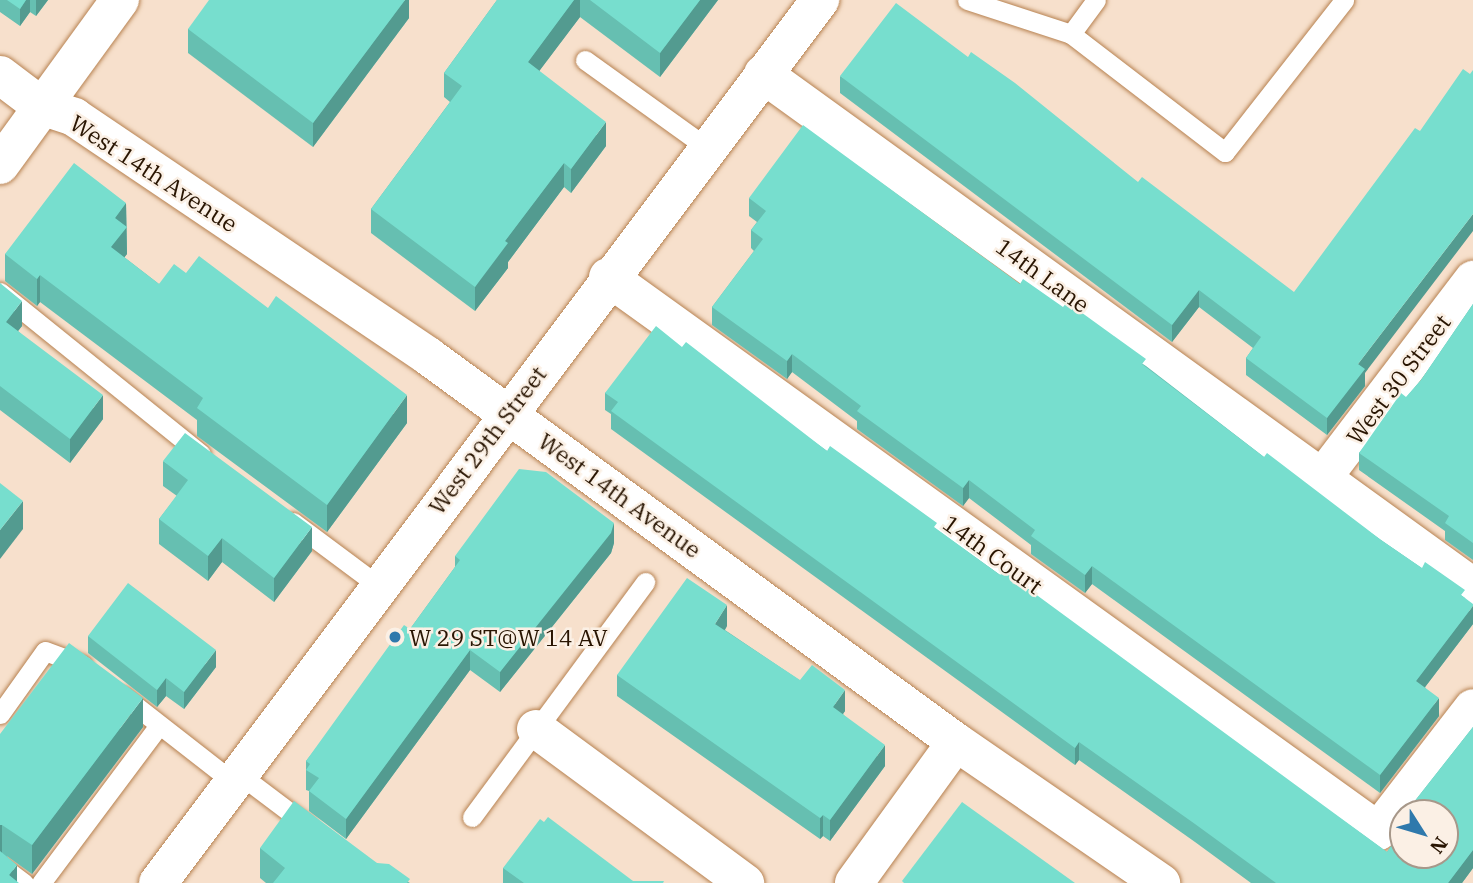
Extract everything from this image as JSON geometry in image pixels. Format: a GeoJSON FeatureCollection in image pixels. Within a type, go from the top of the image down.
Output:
{"type":"FeatureCollection","features":[{"type":"Feature","properties":{"kind":"street"},"geometry":{"type":"LineString","coordinates":[[0,165],[120,0]]}},
{"type":"Feature","properties":{"kind":"street","name":"West 29th Street"},"geometry":{"type":"LineString","coordinates":[[158,883],[608,277],[820,0]]}},
{"type":"Feature","properties":{"kind":"street","name":"14th Lane"},"geometry":{"type":"LineString","coordinates":[[763,74],[1473,587]]}},
{"type":"Feature","properties":{"kind":"street","name":"West 14th Avenue"},"geometry":{"type":"LineString","coordinates":[[0,75],[41,106],[74,117],[508,413],[956,742],[1161,883]]}},
{"type":"Feature","properties":{"kind":"street","name":"14th Court"},"geometry":{"type":"LineString","coordinates":[[608,277],[1378,831],[1473,708]]}},
{"type":"Feature","properties":{"kind":"street","name":"West 30 Street"},"geometry":{"type":"LineString","coordinates":[[1323,477],[1473,280]]}},
{"type":"Feature","properties":{"kind":"street"},"geometry":{"type":"LineString","coordinates":[[536,729],[745,883]]}},
{"type":"Feature","properties":{"kind":"street"},"geometry":{"type":"LineString","coordinates":[[854,883],[956,742]]}},
{"type":"Feature","properties":{"kind":"lane"},"geometry":{"type":"LineString","coordinates":[[967,0],[1071,34],[1225,152],[1344,0]]}},
{"type":"Feature","properties":{"kind":"lane"},"geometry":{"type":"LineString","coordinates":[[1071,34],[1096,0]]}},
{"type":"Feature","properties":{"kind":"lane"},"geometry":{"type":"LineString","coordinates":[[585,60],[706,148]]}},
{"type":"Feature","properties":{"kind":"lane"},"geometry":{"type":"LineString","coordinates":[[0,292],[223,470]]}},
{"type":"Feature","properties":{"kind":"lane"},"geometry":{"type":"LineString","coordinates":[[279,512],[379,586]]}},
{"type":"Feature","properties":{"kind":"lane"},"geometry":{"type":"LineString","coordinates":[[472,817],[645,582]]}},
{"type":"Feature","properties":{"kind":"lane"},"geometry":{"type":"LineString","coordinates":[[0,714],[45,651],[80,662],[159,725],[328,841]]}},
{"type":"Feature","properties":{"kind":"lane"},"geometry":{"type":"LineString","coordinates":[[41,883],[159,725]]}},
{"type":"Feature","properties":{"kind":"lane"},"geometry":{"type":"LineString","coordinates":[[0,864],[24,883]]}},
{"type":"Feature","properties":{"kind":"building"},"geometry":{"type":"Polygon","coordinates":[[[7,0],[26,0],[20,9],[7,0]]]}},
{"type":"Feature","properties":{"kind":"building"},"geometry":{"type":"Polygon","coordinates":[[[209,0],[405,0],[313,123],[188,29],[209,0]]]}},
{"type":"Feature","properties":{"kind":"building"},"geometry":{"type":"Polygon","coordinates":[[[497,0],[574,0],[528,62],[606,122],[571,169],[564,163],[505,241],[508,243],[475,287],[371,209],[462,86],[444,73],[497,0]]]}},
{"type":"Feature","properties":{"kind":"building"},"geometry":{"type":"Polygon","coordinates":[[[590,0],[700,0],[660,53],[590,0]]]}},
{"type":"Feature","properties":{"kind":"building"},"geometry":{"type":"Polygon","coordinates":[[[896,3],[968,57],[971,52],[1015,83],[1138,182],[1142,177],[1294,292],[1415,128],[1420,131],[1463,69],[1470,74],[1473,70],[1473,214],[1358,364],[1365,369],[1327,418],[1246,358],[1261,337],[1199,290],[1172,325],[840,76],[896,3]]]}},
{"type":"Feature","properties":{"kind":"building"},"geometry":{"type":"Polygon","coordinates":[[[803,125],[1020,284],[1023,279],[1063,307],[1067,302],[1146,359],[1142,364],[1264,457],[1267,453],[1381,540],[1422,568],[1425,562],[1465,590],[1461,595],[1473,606],[1416,681],[1439,698],[1380,775],[1092,566],[1085,575],[1031,536],[1035,530],[969,480],[963,488],[857,411],[861,406],[792,354],[787,361],[712,307],[763,239],[751,230],[766,211],[749,198],[803,125]]]}},
{"type":"Feature","properties":{"kind":"building"},"geometry":{"type":"Polygon","coordinates":[[[74,163],[126,203],[115,218],[127,227],[111,247],[159,284],[174,264],[186,273],[199,256],[268,308],[276,296],[407,395],[327,505],[197,408],[203,398],[40,275],[37,279],[5,254],[74,163]]]}},
{"type":"Feature","properties":{"kind":"building"},"geometry":{"type":"Polygon","coordinates":[[[0,283],[22,301],[6,322],[103,395],[70,439],[0,386],[0,283]]]}},
{"type":"Feature","properties":{"kind":"building"},"geometry":{"type":"Polygon","coordinates":[[[1473,304],[1473,543],[1445,523],[1449,516],[1359,453],[1401,393],[1406,397],[1421,380],[1473,304]]]}},
{"type":"Feature","properties":{"kind":"building"},"geometry":{"type":"Polygon","coordinates":[[[656,326],[682,347],[686,342],[827,451],[830,446],[937,523],[934,527],[1000,575],[1004,571],[1387,852],[1389,849],[1389,869],[1459,869],[1448,883],[1276,883],[1079,742],[1075,748],[611,411],[618,402],[605,393],[656,326]]]}},
{"type":"Feature","properties":{"kind":"building"},"geometry":{"type":"Polygon","coordinates":[[[185,433],[312,527],[274,578],[222,538],[208,556],[159,519],[188,480],[163,461],[185,433]]]}},
{"type":"Feature","properties":{"kind":"building"},"geometry":{"type":"Polygon","coordinates":[[[519,469],[546,472],[614,523],[611,533],[500,672],[470,650],[346,819],[309,791],[319,778],[306,770],[310,764],[306,761],[404,625],[410,629],[460,560],[455,556],[519,469]]]}},
{"type":"Feature","properties":{"kind":"building"},"geometry":{"type":"Polygon","coordinates":[[[0,483],[23,501],[0,530],[0,483]]]}},
{"type":"Feature","properties":{"kind":"building"},"geometry":{"type":"Polygon","coordinates":[[[687,578],[727,605],[715,624],[800,680],[812,665],[845,690],[833,707],[885,745],[830,820],[823,815],[820,818],[617,675],[687,578]]]}},
{"type":"Feature","properties":{"kind":"building"},"geometry":{"type":"Polygon","coordinates":[[[128,583],[216,650],[184,692],[166,678],[157,690],[88,636],[128,583]]]}},
{"type":"Feature","properties":{"kind":"building"},"geometry":{"type":"Polygon","coordinates":[[[69,643],[143,698],[32,845],[0,825],[0,734],[69,643]]]}},
{"type":"Feature","properties":{"kind":"building"},"geometry":{"type":"Polygon","coordinates":[[[1473,727],[1473,850],[1459,868],[1459,799],[1416,799],[1473,727]]]}},
{"type":"Feature","properties":{"kind":"building"},"geometry":{"type":"Polygon","coordinates":[[[294,801],[377,863],[389,864],[410,879],[407,883],[273,883],[285,868],[260,848],[294,801]]]}},
{"type":"Feature","properties":{"kind":"building"},"geometry":{"type":"Polygon","coordinates":[[[962,802],[1075,883],[904,883],[902,881],[962,802]]]}},
{"type":"Feature","properties":{"kind":"building"},"geometry":{"type":"Polygon","coordinates":[[[548,817],[633,881],[664,881],[663,883],[524,883],[503,868],[540,819],[544,822],[548,817]]]}},
{"type":"Feature","properties":{"kind":"building"},"geometry":{"type":"Polygon","coordinates":[[[0,851],[17,865],[9,875],[19,883],[0,883],[0,851]]]}},
{"type":"Feature","properties":{"kind":"place","name":"W 29 ST@W 14 AV"},"geometry":{"type":"Point","coordinates":[395,637]}}]}
